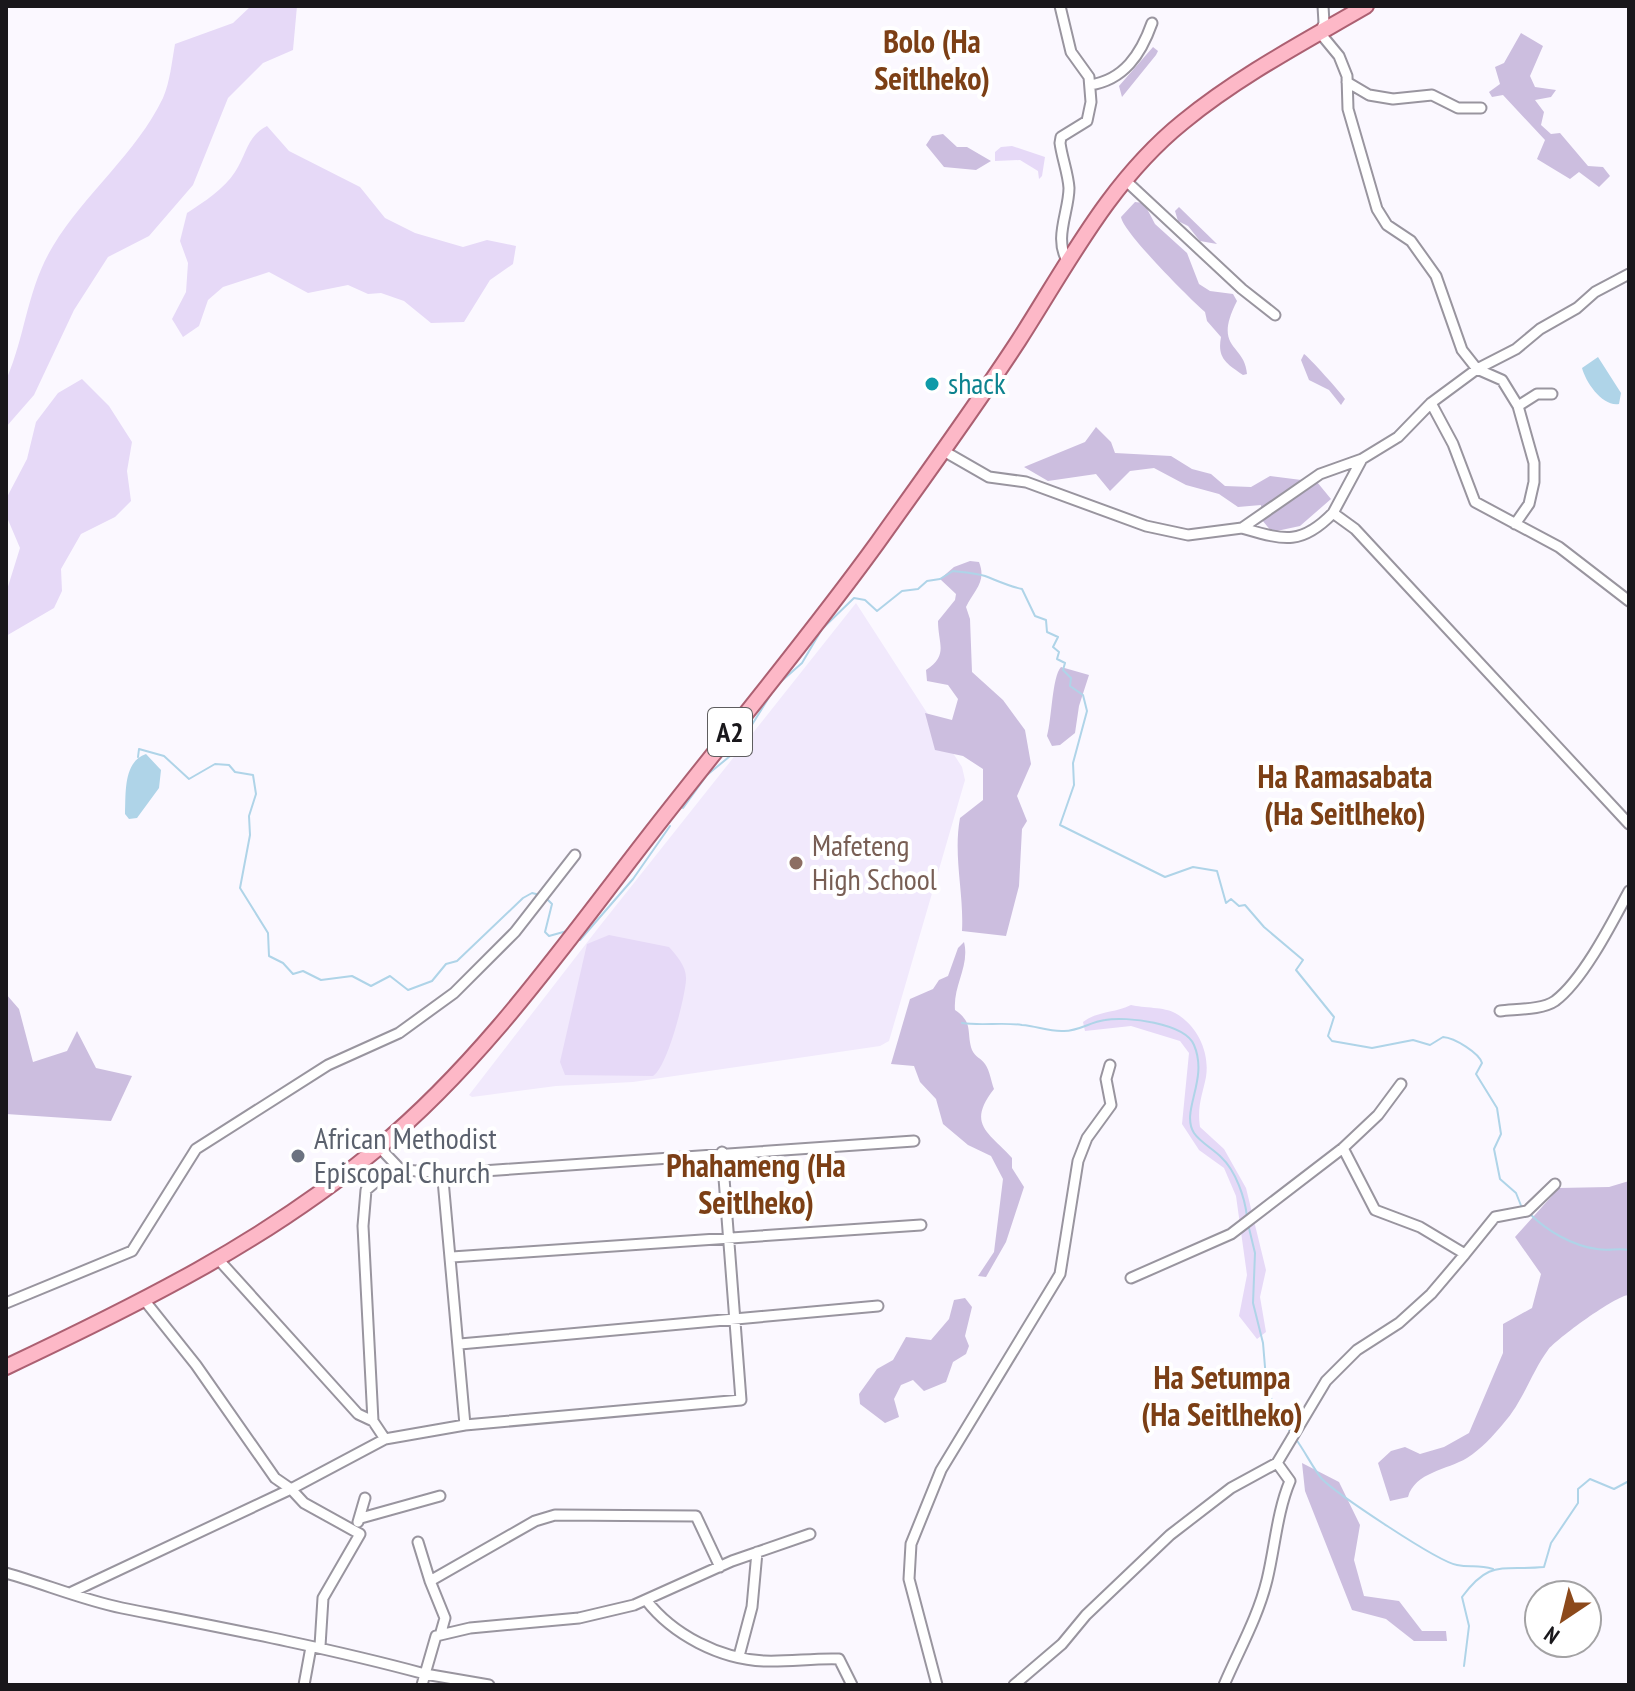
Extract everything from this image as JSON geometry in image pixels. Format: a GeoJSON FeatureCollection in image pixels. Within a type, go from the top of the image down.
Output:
{"type":"FeatureCollection","features":[{"type":"Feature","properties":{"kind":"main road","name":"A2"},"geometry":{"type":"LineString","coordinates":[[6,1367],[145,1301],[218,1259],[379,1147],[464,1065],[537,980],[837,596],[942,450],[1068,262],[1084,233],[1124,179],[1182,123],[1223,92],[1366,6]]}},
{"type":"Feature","properties":{"kind":"street"},"geometry":{"type":"LineString","coordinates":[[1060,6],[1071,52],[1090,85],[1087,121],[1061,137],[1060,143],[1068,182],[1061,222],[1064,255],[1068,262]]}},
{"type":"Feature","properties":{"kind":"street"},"geometry":{"type":"LineString","coordinates":[[1323,6],[1324,23],[1320,33],[1339,56],[1347,82],[1348,109],[1377,209],[1387,225],[1411,241],[1436,276],[1454,332],[1477,369],[1502,380],[1518,406],[1534,463],[1534,482],[1529,504],[1515,524]]}},
{"type":"Feature","properties":{"kind":"street"},"geometry":{"type":"LineString","coordinates":[[1090,85],[1107,83],[1135,59],[1152,23]]}},
{"type":"Feature","properties":{"kind":"street"},"geometry":{"type":"LineString","coordinates":[[1347,82],[1369,95],[1393,99],[1432,95],[1458,108],[1481,108]]}},
{"type":"Feature","properties":{"kind":"street"},"geometry":{"type":"LineString","coordinates":[[1124,179],[1242,289],[1275,315]]}},
{"type":"Feature","properties":{"kind":"street"},"geometry":{"type":"LineString","coordinates":[[1242,528],[1320,474],[1362,459],[1398,437],[1431,403],[1477,369],[1516,349],[1595,292],[1629,274]]}},
{"type":"Feature","properties":{"kind":"street"},"geometry":{"type":"LineString","coordinates":[[1518,406],[1537,394],[1552,394]]}},
{"type":"Feature","properties":{"kind":"street"},"geometry":{"type":"LineString","coordinates":[[1431,403],[1453,444],[1475,502],[1559,547],[1629,601]]}},
{"type":"Feature","properties":{"kind":"street"},"geometry":{"type":"LineString","coordinates":[[942,450],[989,477],[1041,486],[1146,526],[1188,535],[1242,528],[1294,538],[1312,533],[1333,513],[1362,459]]}},
{"type":"Feature","properties":{"kind":"street"},"geometry":{"type":"LineString","coordinates":[[1333,513],[1355,529],[1405,586],[1429,606],[1629,824]]}},
{"type":"Feature","properties":{"kind":"street"},"geometry":{"type":"LineString","coordinates":[[6,1303],[132,1251],[196,1149],[342,1057],[399,1033],[454,993],[515,932],[575,855]]}},
{"type":"Feature","properties":{"kind":"street"},"geometry":{"type":"LineString","coordinates":[[1500,1011],[1545,1006],[1556,1000],[1581,969],[1629,891]]}},
{"type":"Feature","properties":{"kind":"street"},"geometry":{"type":"LineString","coordinates":[[937,1685],[909,1579],[911,1544],[941,1470],[1060,1274],[1078,1161],[1087,1138],[1111,1105],[1106,1079],[1110,1065]]}},
{"type":"Feature","properties":{"kind":"street"},"geometry":{"type":"LineString","coordinates":[[1131,1278],[1231,1234],[1343,1148],[1378,1115],[1401,1084]]}},
{"type":"Feature","properties":{"kind":"street"},"geometry":{"type":"LineString","coordinates":[[379,1147],[396,1167],[410,1172],[440,1174],[914,1141]]}},
{"type":"Feature","properties":{"kind":"street"},"geometry":{"type":"LineString","coordinates":[[1343,1148],[1375,1210],[1420,1227],[1465,1254]]}},
{"type":"Feature","properties":{"kind":"street"},"geometry":{"type":"LineString","coordinates":[[72,1592],[291,1489],[385,1439],[465,1425],[741,1400],[722,1152]]}},
{"type":"Feature","properties":{"kind":"street"},"geometry":{"type":"LineString","coordinates":[[385,1439],[373,1421],[363,1226],[366,1190],[379,1179],[391,1175],[396,1167]]}},
{"type":"Feature","properties":{"kind":"street"},"geometry":{"type":"LineString","coordinates":[[440,1174],[452,1257],[465,1425]]}},
{"type":"Feature","properties":{"kind":"street"},"geometry":{"type":"LineString","coordinates":[[1014,1685],[1062,1644],[1086,1615],[1170,1535],[1231,1488],[1277,1463],[1318,1391],[1339,1366],[1399,1323],[1431,1294],[1495,1217],[1527,1211],[1555,1184]]}},
{"type":"Feature","properties":{"kind":"street"},"geometry":{"type":"LineString","coordinates":[[452,1257],[921,1225]]}},
{"type":"Feature","properties":{"kind":"street"},"geometry":{"type":"LineString","coordinates":[[218,1259],[358,1414],[373,1421]]}},
{"type":"Feature","properties":{"kind":"street"},"geometry":{"type":"LineString","coordinates":[[145,1301],[203,1375],[275,1478],[304,1503],[360,1534],[360,1539],[323,1598],[316,1647],[304,1685]]}},
{"type":"Feature","properties":{"kind":"street"},"geometry":{"type":"LineString","coordinates":[[460,1344],[878,1306]]}},
{"type":"Feature","properties":{"kind":"street"},"geometry":{"type":"LineString","coordinates":[[1224,1685],[1248,1636],[1266,1584],[1281,1501],[1290,1481],[1277,1463]]}},
{"type":"Feature","properties":{"kind":"street"},"geometry":{"type":"LineString","coordinates":[[361,1518],[440,1496]]}},
{"type":"Feature","properties":{"kind":"street"},"geometry":{"type":"LineString","coordinates":[[354,1528],[361,1518],[365,1498]]}},
{"type":"Feature","properties":{"kind":"street"},"geometry":{"type":"LineString","coordinates":[[430,1581],[535,1521],[569,1513],[696,1516],[720,1567]]}},
{"type":"Feature","properties":{"kind":"street"},"geometry":{"type":"LineString","coordinates":[[422,1685],[436,1636],[441,1632],[579,1618],[646,1600],[757,1552],[810,1534]]}},
{"type":"Feature","properties":{"kind":"street"},"geometry":{"type":"LineString","coordinates":[[418,1542],[445,1618],[441,1632]]}},
{"type":"Feature","properties":{"kind":"street"},"geometry":{"type":"LineString","coordinates":[[739,1656],[752,1607],[757,1552]]}},
{"type":"Feature","properties":{"kind":"street"},"geometry":{"type":"LineString","coordinates":[[6,1573],[123,1608],[221,1625],[425,1674],[489,1685]]}},
{"type":"Feature","properties":{"kind":"street"},"geometry":{"type":"LineString","coordinates":[[646,1600],[671,1627],[701,1645],[760,1661],[839,1659],[852,1685]]}},
{"type":"Feature","properties":{"kind":"shaded area"},"geometry":{"type":"Polygon","coordinates":[[[251,6],[297,6],[293,50],[263,63],[228,98],[193,185],[149,236],[108,257],[74,310],[34,395],[6,427],[6,383],[32,295],[53,246],[152,118],[165,92],[175,44],[233,23],[251,6]]]}},
{"type":"Feature","properties":{"kind":"shaded area"},"geometry":{"type":"Polygon","coordinates":[[[1521,33],[1543,46],[1530,76],[1535,87],[1556,90],[1551,97],[1535,100],[1544,112],[1541,125],[1551,134],[1560,133],[1588,166],[1603,167],[1610,176],[1599,187],[1579,172],[1570,179],[1537,159],[1545,140],[1503,95],[1492,97],[1489,92],[1500,84],[1495,67],[1504,63],[1521,33]]]}},
{"type":"Feature","properties":{"kind":"shaded area"},"geometry":{"type":"Polygon","coordinates":[[[1153,47],[1158,51],[1156,55],[1122,97],[1119,86],[1153,47]]]}},
{"type":"Feature","properties":{"kind":"shaded area"},"geometry":{"type":"Polygon","coordinates":[[[267,126],[289,151],[360,187],[385,218],[415,233],[463,247],[487,240],[516,246],[513,264],[490,280],[464,322],[431,323],[404,301],[381,293],[368,294],[348,285],[308,293],[269,272],[223,287],[208,300],[199,326],[183,337],[172,319],[186,292],[188,263],[180,241],[187,213],[225,184],[251,140],[267,126]]]}},
{"type":"Feature","properties":{"kind":"shaded area"},"geometry":{"type":"Polygon","coordinates":[[[943,134],[957,147],[967,147],[991,161],[976,170],[944,167],[926,145],[932,136],[943,134]]]}},
{"type":"Feature","properties":{"kind":"shaded area"},"geometry":{"type":"Polygon","coordinates":[[[1012,146],[1045,157],[1039,179],[1038,171],[1020,160],[995,161],[995,152],[1001,147],[1012,146]]]}},
{"type":"Feature","properties":{"kind":"shaded area"},"geometry":{"type":"Polygon","coordinates":[[[1135,202],[1144,203],[1155,224],[1187,253],[1199,284],[1210,291],[1233,294],[1237,301],[1230,317],[1229,337],[1245,364],[1247,374],[1243,375],[1224,359],[1220,350],[1221,337],[1207,321],[1205,312],[1158,265],[1125,225],[1121,217],[1135,202]]]}},
{"type":"Feature","properties":{"kind":"shaded area"},"geometry":{"type":"Polygon","coordinates":[[[1179,207],[1217,244],[1200,241],[1188,226],[1178,221],[1175,211],[1179,207]]]}},
{"type":"Feature","properties":{"kind":"shaded area"},"geometry":{"type":"Polygon","coordinates":[[[1304,354],[1345,399],[1341,405],[1329,390],[1309,380],[1301,360],[1304,354]]]}},
{"type":"Feature","properties":{"kind":"shaded area"},"geometry":{"type":"Polygon","coordinates":[[[82,379],[109,406],[132,442],[127,471],[131,501],[115,517],[81,534],[61,569],[62,591],[54,608],[6,636],[6,593],[20,548],[6,515],[6,499],[27,459],[36,422],[58,393],[82,379]]]}},
{"type":"Feature","properties":{"kind":"shaded area"},"geometry":{"type":"Polygon","coordinates":[[[1096,427],[1111,442],[1115,453],[1171,456],[1192,469],[1211,474],[1225,486],[1251,487],[1270,476],[1317,482],[1331,499],[1300,526],[1272,532],[1262,520],[1261,505],[1238,507],[1219,494],[1186,485],[1154,468],[1130,471],[1110,491],[1096,474],[1048,481],[1024,467],[1085,442],[1096,427]]]}},
{"type":"Feature","properties":{"kind":"shaded area"},"geometry":{"type":"Polygon","coordinates":[[[970,561],[979,562],[981,569],[978,586],[966,607],[970,619],[972,672],[1003,700],[1025,730],[1031,764],[1017,796],[1027,821],[1022,829],[1019,886],[1006,936],[962,931],[958,832],[960,818],[983,800],[983,769],[963,756],[935,750],[925,713],[952,720],[958,699],[948,685],[927,681],[926,670],[940,654],[938,621],[955,600],[956,594],[940,579],[954,567],[970,561]]]}},
{"type":"Feature","properties":{"kind":"shaded area","name":"Mafeteng High School"},"geometry":{"type":"Polygon","coordinates":[[[856,603],[962,767],[965,780],[889,1041],[880,1046],[633,1082],[469,1095],[599,927],[856,603]]]}},
{"type":"Feature","properties":{"kind":"shaded area"},"geometry":{"type":"Polygon","coordinates":[[[1061,667],[1089,675],[1079,706],[1075,733],[1060,745],[1052,746],[1047,736],[1056,679],[1061,667]]]}},
{"type":"Feature","properties":{"kind":"shaded area"},"geometry":{"type":"Polygon","coordinates":[[[609,935],[669,947],[685,971],[685,989],[674,1032],[664,1060],[653,1076],[565,1075],[560,1062],[587,944],[609,935]]]}},
{"type":"Feature","properties":{"kind":"shaded area"},"geometry":{"type":"Polygon","coordinates":[[[964,942],[965,959],[956,992],[955,1010],[965,1019],[972,1050],[987,1067],[994,1089],[986,1101],[981,1120],[989,1134],[1012,1158],[1012,1168],[1024,1187],[1006,1242],[986,1277],[978,1276],[994,1252],[1003,1179],[991,1156],[968,1145],[943,1124],[936,1099],[920,1082],[914,1066],[891,1064],[910,999],[933,989],[939,980],[948,976],[958,948],[964,942]]]}},
{"type":"Feature","properties":{"kind":"shaded area"},"geometry":{"type":"Polygon","coordinates":[[[6,994],[19,1009],[33,1062],[67,1051],[77,1031],[96,1068],[132,1076],[111,1121],[6,1114],[6,994]]]}},
{"type":"Feature","properties":{"kind":"shaded area"},"geometry":{"type":"Polygon","coordinates":[[[1131,1005],[1175,1013],[1196,1032],[1204,1049],[1207,1068],[1200,1127],[1224,1149],[1246,1188],[1266,1270],[1260,1297],[1266,1332],[1257,1339],[1239,1316],[1247,1275],[1236,1196],[1224,1168],[1199,1150],[1182,1124],[1189,1053],[1180,1041],[1131,1026],[1085,1031],[1083,1022],[1088,1018],[1131,1005]]]}},
{"type":"Feature","properties":{"kind":"shaded area"},"geometry":{"type":"Polygon","coordinates":[[[1629,1181],[1629,1295],[1601,1309],[1553,1344],[1510,1415],[1477,1451],[1424,1477],[1408,1497],[1390,1501],[1378,1463],[1391,1451],[1405,1447],[1420,1454],[1444,1447],[1469,1433],[1503,1353],[1503,1324],[1532,1308],[1541,1274],[1515,1237],[1559,1188],[1609,1187],[1629,1181]]]}},
{"type":"Feature","properties":{"kind":"shaded area"},"geometry":{"type":"Polygon","coordinates":[[[965,1298],[972,1307],[965,1336],[969,1346],[966,1354],[953,1362],[946,1382],[924,1391],[913,1380],[901,1385],[894,1399],[899,1417],[885,1423],[860,1404],[859,1394],[877,1369],[893,1360],[906,1337],[931,1340],[949,1319],[954,1300],[965,1298]]]}},
{"type":"Feature","properties":{"kind":"shaded area"},"geometry":{"type":"Polygon","coordinates":[[[1302,1463],[1339,1482],[1360,1525],[1354,1560],[1364,1596],[1399,1601],[1422,1631],[1446,1631],[1447,1641],[1414,1641],[1386,1619],[1352,1610],[1305,1491],[1302,1463]]]}},
{"type":"Feature","properties":{"kind":"water"},"geometry":{"type":"Polygon","coordinates":[[[1598,357],[1621,393],[1619,404],[1601,398],[1584,374],[1582,368],[1598,357]]]}},
{"type":"Feature","properties":{"kind":"water"},"geometry":{"type":"Polygon","coordinates":[[[146,754],[161,770],[159,788],[137,818],[129,819],[125,814],[127,779],[133,764],[146,754]]]}},
{"type":"Feature","properties":{"kind":"waterway"},"geometry":{"type":"LineString","coordinates":[[683,808],[707,775],[735,752],[776,686],[802,663],[822,629],[854,598],[865,600],[877,611],[902,591],[918,589],[927,581],[940,579],[953,571],[982,575],[1022,589],[1035,616],[1046,620],[1047,632],[1058,637],[1053,647],[1059,652],[1057,659],[1065,663],[1063,670],[1071,678],[1070,686],[1083,695],[1087,711],[1073,763],[1074,785],[1060,825],[1165,877],[1193,867],[1217,871],[1226,903],[1231,899],[1239,906],[1245,905],[1264,927],[1303,960],[1296,970],[1334,1017],[1328,1036],[1332,1041],[1372,1048],[1413,1040],[1430,1045],[1443,1037],[1472,1051],[1482,1063],[1476,1074],[1497,1108],[1501,1134],[1494,1149],[1500,1179],[1516,1193],[1522,1208]]}},
{"type":"Feature","properties":{"kind":"waterway"},"geometry":{"type":"LineString","coordinates":[[138,757],[139,749],[164,756],[189,779],[215,764],[229,765],[235,772],[253,775],[256,794],[249,816],[250,835],[240,888],[268,933],[269,956],[283,963],[293,974],[303,971],[321,980],[352,976],[371,986],[390,976],[408,990],[432,981],[446,964],[457,961],[523,898],[532,893],[540,895]]}},
{"type":"Feature","properties":{"kind":"waterway"},"geometry":{"type":"LineString","coordinates":[[580,940],[633,879],[670,826]]}},
{"type":"Feature","properties":{"kind":"waterway"},"geometry":{"type":"LineString","coordinates":[[546,898],[552,904],[545,932],[549,936],[567,931]]}},
{"type":"Feature","properties":{"kind":"waterway"},"geometry":{"type":"LineString","coordinates":[[962,1023],[1014,1024],[1064,1031],[1105,1020],[1126,1019],[1167,1026],[1188,1037],[1198,1058],[1191,1124],[1194,1133],[1231,1170],[1242,1193],[1247,1217]]}},
{"type":"Feature","properties":{"kind":"waterway"},"geometry":{"type":"LineString","coordinates":[[1530,1214],[1552,1232],[1579,1245],[1601,1250],[1629,1250]]}},
{"type":"Feature","properties":{"kind":"waterway"},"geometry":{"type":"LineString","coordinates":[[1248,1224],[1255,1253],[1253,1303],[1263,1343],[1266,1379],[1273,1405],[1291,1433]]}},
{"type":"Feature","properties":{"kind":"waterway"},"geometry":{"type":"LineString","coordinates":[[1295,1438],[1322,1479],[1388,1526],[1446,1561],[1493,1569]]}},
{"type":"Feature","properties":{"kind":"waterway"},"geometry":{"type":"LineString","coordinates":[[1464,1666],[1469,1626],[1462,1597],[1472,1585],[1497,1569],[1544,1567],[1551,1543],[1578,1503],[1578,1489],[1590,1479],[1614,1489],[1629,1481]]}},
{"type":"Feature","properties":{"kind":"place","name":"shack"},"geometry":{"type":"Point","coordinates":[932,384]}},
{"type":"Feature","properties":{"kind":"place","name":"Mafeteng High School"},"geometry":{"type":"Point","coordinates":[796,863]}},
{"type":"Feature","properties":{"kind":"place","name":"African Methodist Episcopal Church"},"geometry":{"type":"Point","coordinates":[298,1156]}},
{"type":"Feature","properties":{"kind":"district","name":"Bolo (Ha Seitlheko)"},"geometry":{"type":"Point","coordinates":[932,60]}},
{"type":"Feature","properties":{"kind":"district","name":"Ha Ramasabata (Ha Seitlheko)"},"geometry":{"type":"Point","coordinates":[1345,796]}},
{"type":"Feature","properties":{"kind":"district","name":"Phahameng (Ha Seitlheko)"},"geometry":{"type":"Point","coordinates":[756,1184]}},
{"type":"Feature","properties":{"kind":"district","name":"Ha Setumpa (Ha Seitlheko)"},"geometry":{"type":"Point","coordinates":[1222,1396]}}]}
